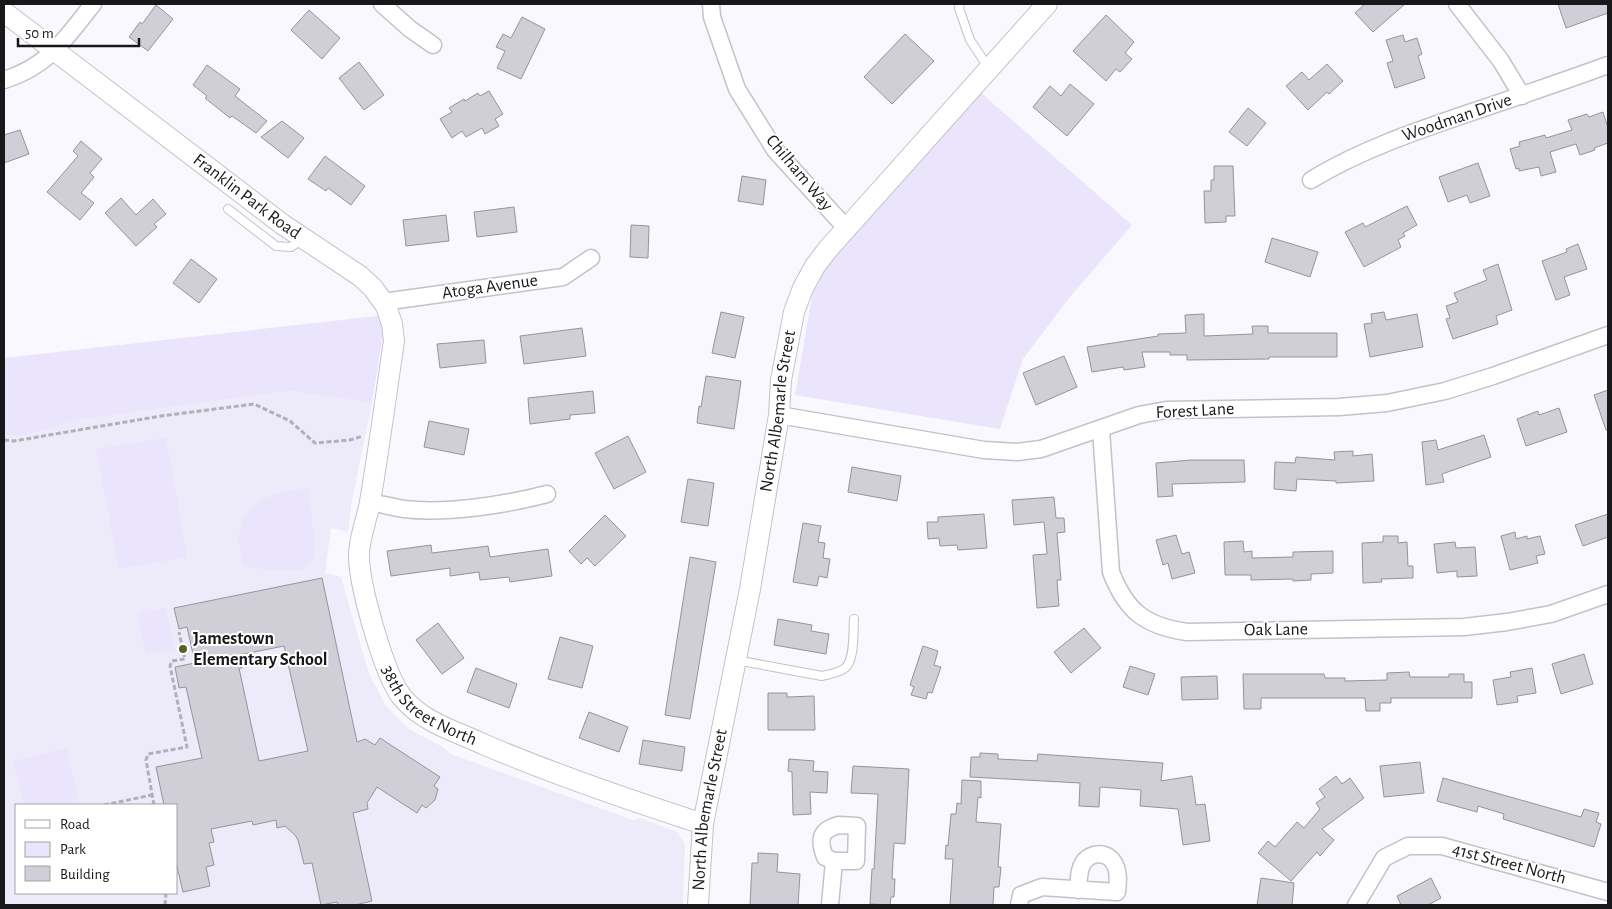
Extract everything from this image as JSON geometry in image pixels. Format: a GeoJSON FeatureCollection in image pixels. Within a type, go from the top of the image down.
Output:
{"type":"FeatureCollection","features":[{"type":"Feature","properties":{"kind":"street"},"geometry":{"type":"LineString","coordinates":[[4,80],[20,75],[41,63],[55,51],[93,4]]}},
{"type":"Feature","properties":{"kind":"street"},"geometry":{"type":"LineString","coordinates":[[382,4],[410,30],[433,45]]}},
{"type":"Feature","properties":{"kind":"street","name":"Chilham Way"},"geometry":{"type":"LineString","coordinates":[[711,4],[712,17],[737,88],[775,150],[847,229]]}},
{"type":"Feature","properties":{"kind":"street","name":"North Albemarle Street"},"geometry":{"type":"LineString","coordinates":[[698,905],[703,824],[750,588],[779,415],[781,380],[794,312],[803,288],[815,266],[1047,4]]}},
{"type":"Feature","properties":{"kind":"street"},"geometry":{"type":"LineString","coordinates":[[1457,4],[1501,61],[1522,96]]}},
{"type":"Feature","properties":{"kind":"street","name":"Franklin Park Road"},"geometry":{"type":"LineString","coordinates":[[4,12],[303,239],[360,276],[374,288],[383,302],[392,324],[394,341],[380,430]]}},
{"type":"Feature","properties":{"kind":"street","name":"Woodman Drive"},"geometry":{"type":"LineString","coordinates":[[1311,180],[1378,146],[1413,132],[1608,65]]}},
{"type":"Feature","properties":{"kind":"street","name":"Atoga Avenue"},"geometry":{"type":"LineString","coordinates":[[383,302],[563,277],[591,258]]}},
{"type":"Feature","properties":{"kind":"street","name":"Forest Lane"},"geometry":{"type":"LineString","coordinates":[[779,415],[984,450],[1016,452],[1042,449],[1140,415],[1166,410],[1339,407],[1388,403],[1445,391],[1608,335]]}},
{"type":"Feature","properties":{"kind":"street","name":"38th Street North"},"geometry":{"type":"LineString","coordinates":[[380,430],[370,502],[359,556],[361,581],[382,656],[392,682],[402,697],[416,711],[431,721],[522,760],[611,794],[703,824]]}},
{"type":"Feature","properties":{"kind":"street","name":"Oak Lane"},"geometry":{"type":"LineString","coordinates":[[1100,430],[1111,572],[1125,602],[1137,614],[1167,630],[1187,632],[1464,627],[1551,614],[1608,594]]}},
{"type":"Feature","properties":{"kind":"street"},"geometry":{"type":"LineString","coordinates":[[370,502],[426,510],[489,506],[546,494]]}},
{"type":"Feature","properties":{"kind":"street","name":"41st Street North"},"geometry":{"type":"LineString","coordinates":[[1356,905],[1384,858],[1408,846],[1442,846],[1608,892]]}},
{"type":"Feature","properties":{"kind":"street"},"geometry":{"type":"LineString","coordinates":[[830,905],[834,861]]}},
{"type":"Feature","properties":{"kind":"street"},"geometry":{"type":"LineString","coordinates":[[1019,905],[1021,896],[1042,887],[1078,890]]}},
{"type":"Feature","properties":{"kind":"lane"},"geometry":{"type":"LineString","coordinates":[[960,4],[959,8],[970,40],[989,69]]}},
{"type":"Feature","properties":{"kind":"lane"},"geometry":{"type":"LineString","coordinates":[[228,208],[276,246],[291,247],[303,239]]}},
{"type":"Feature","properties":{"kind":"lane"},"geometry":{"type":"LineString","coordinates":[[736,660],[822,676],[836,673],[845,668],[851,659],[854,619]]}},
{"type":"Feature","properties":{"kind":"path"},"geometry":{"type":"LineString","coordinates":[[4,440],[14,441],[161,416],[254,404],[290,421],[315,443],[350,440],[380,430]]}},
{"type":"Feature","properties":{"kind":"path"},"geometry":{"type":"LineString","coordinates":[[154,804],[146,760],[148,754],[187,747],[170,666],[172,662],[185,659],[179,632]]}},
{"type":"Feature","properties":{"kind":"path"},"geometry":{"type":"LineString","coordinates":[[109,804],[152,795]]}},
{"type":"Feature","properties":{"kind":"shaded area","name":"Jamestown Elementary School"},"geometry":{"type":"Polygon","coordinates":[[[289,391],[372,403],[352,500],[348,532],[331,528],[325,573],[341,577],[369,674],[386,706],[409,729],[443,747],[451,754],[633,820],[640,818],[677,832],[685,844],[683,905],[4,905],[4,435],[22,436],[84,419],[289,391]]]}},
{"type":"Feature","properties":{"kind":"green space"},"geometry":{"type":"Polygon","coordinates":[[[980,92],[1132,225],[1069,298],[1023,359],[1000,429],[795,395],[815,279],[980,92]]]}},
{"type":"Feature","properties":{"kind":"green space"},"geometry":{"type":"Polygon","coordinates":[[[386,315],[372,403],[289,391],[84,419],[22,436],[4,435],[4,358],[386,315]]]}},
{"type":"Feature","properties":{"kind":"green space"},"geometry":{"type":"Polygon","coordinates":[[[166,438],[187,557],[119,569],[96,449],[166,438]]]}},
{"type":"Feature","properties":{"kind":"green space"},"geometry":{"type":"Polygon","coordinates":[[[309,488],[315,558],[303,569],[275,571],[243,566],[239,536],[241,524],[247,514],[264,499],[286,491],[309,488]]]}},
{"type":"Feature","properties":{"kind":"green space"},"geometry":{"type":"Polygon","coordinates":[[[166,608],[174,649],[146,654],[137,613],[166,608]]]}},
{"type":"Feature","properties":{"kind":"green space"},"geometry":{"type":"Polygon","coordinates":[[[66,748],[80,804],[24,804],[13,761],[66,748]]]}},
{"type":"Feature","properties":{"kind":"building"},"geometry":{"type":"Polygon","coordinates":[[[1365,4],[1405,4],[1373,32],[1355,13],[1365,4]]]}},
{"type":"Feature","properties":{"kind":"building"},"geometry":{"type":"Polygon","coordinates":[[[1558,4],[1608,4],[1608,13],[1566,28],[1558,4]]]}},
{"type":"Feature","properties":{"kind":"building"},"geometry":{"type":"Polygon","coordinates":[[[156,5],[173,19],[148,51],[129,37],[140,22],[142,24],[156,5]]]}},
{"type":"Feature","properties":{"kind":"building"},"geometry":{"type":"Polygon","coordinates":[[[309,10],[340,38],[322,59],[291,30],[309,10]]]}},
{"type":"Feature","properties":{"kind":"building"},"geometry":{"type":"Polygon","coordinates":[[[1106,15],[1134,42],[1125,53],[1132,59],[1120,72],[1116,69],[1106,81],[1073,51],[1106,15]]]}},
{"type":"Feature","properties":{"kind":"building"},"geometry":{"type":"Polygon","coordinates":[[[522,17],[545,29],[521,79],[497,68],[505,51],[496,47],[503,34],[511,38],[522,17]]]}},
{"type":"Feature","properties":{"kind":"building"},"geometry":{"type":"Polygon","coordinates":[[[905,34],[934,61],[892,104],[864,77],[905,34]]]}},
{"type":"Feature","properties":{"kind":"building"},"geometry":{"type":"Polygon","coordinates":[[[1403,35],[1405,42],[1417,38],[1422,54],[1418,56],[1425,78],[1395,88],[1387,63],[1393,61],[1386,40],[1403,35]]]}},
{"type":"Feature","properties":{"kind":"building"},"geometry":{"type":"Polygon","coordinates":[[[359,62],[384,95],[364,110],[339,78],[359,62]]]}},
{"type":"Feature","properties":{"kind":"building"},"geometry":{"type":"Polygon","coordinates":[[[1327,64],[1343,81],[1329,94],[1327,92],[1308,110],[1286,86],[1302,72],[1309,80],[1327,64]]]}},
{"type":"Feature","properties":{"kind":"building"},"geometry":{"type":"Polygon","coordinates":[[[207,65],[240,89],[235,96],[267,121],[256,133],[232,116],[230,118],[205,98],[207,96],[193,85],[207,65]]]}},
{"type":"Feature","properties":{"kind":"building"},"geometry":{"type":"Polygon","coordinates":[[[1070,84],[1094,104],[1067,136],[1033,107],[1050,86],[1061,96],[1070,84]]]}},
{"type":"Feature","properties":{"kind":"building"},"geometry":{"type":"Polygon","coordinates":[[[489,91],[503,114],[495,119],[499,126],[485,134],[482,128],[466,137],[462,131],[452,138],[440,119],[452,112],[449,108],[464,99],[465,101],[478,93],[480,96],[489,91]]]}},
{"type":"Feature","properties":{"kind":"building"},"geometry":{"type":"Polygon","coordinates":[[[1248,108],[1266,123],[1247,146],[1229,132],[1248,108]]]}},
{"type":"Feature","properties":{"kind":"building"},"geometry":{"type":"Polygon","coordinates":[[[1603,112],[1608,128],[1608,143],[1580,155],[1576,144],[1550,152],[1556,172],[1541,176],[1539,167],[1519,171],[1519,168],[1516,169],[1510,149],[1520,146],[1519,142],[1545,135],[1546,138],[1572,130],[1568,120],[1587,114],[1589,117],[1603,112]]]}},
{"type":"Feature","properties":{"kind":"building"},"geometry":{"type":"Polygon","coordinates":[[[282,121],[304,138],[288,158],[261,137],[282,121]]]}},
{"type":"Feature","properties":{"kind":"building"},"geometry":{"type":"Polygon","coordinates":[[[20,130],[29,154],[4,163],[4,135],[20,130]]]}},
{"type":"Feature","properties":{"kind":"building"},"geometry":{"type":"Polygon","coordinates":[[[81,141],[102,159],[90,173],[94,177],[81,193],[94,203],[80,220],[47,192],[78,156],[73,151],[81,141]]]}},
{"type":"Feature","properties":{"kind":"building"},"geometry":{"type":"Polygon","coordinates":[[[325,156],[365,186],[351,205],[328,188],[326,191],[308,179],[325,156]]]}},
{"type":"Feature","properties":{"kind":"building"},"geometry":{"type":"Polygon","coordinates":[[[1478,163],[1490,196],[1470,203],[1467,195],[1448,202],[1439,177],[1478,163]]]}},
{"type":"Feature","properties":{"kind":"building"},"geometry":{"type":"Polygon","coordinates":[[[1214,166],[1233,166],[1235,216],[1226,216],[1226,222],[1205,223],[1204,191],[1211,191],[1211,180],[1214,180],[1214,166]]]}},
{"type":"Feature","properties":{"kind":"building"},"geometry":{"type":"Polygon","coordinates":[[[742,176],[766,180],[763,205],[738,201],[742,176]]]}},
{"type":"Feature","properties":{"kind":"building"},"geometry":{"type":"Polygon","coordinates":[[[121,198],[136,215],[153,199],[166,214],[154,224],[157,227],[136,246],[105,213],[121,198]]]}},
{"type":"Feature","properties":{"kind":"building"},"geometry":{"type":"Polygon","coordinates":[[[1407,206],[1417,225],[1403,233],[1405,236],[1398,240],[1401,247],[1364,267],[1345,232],[1363,223],[1365,227],[1407,206]]]}},
{"type":"Feature","properties":{"kind":"building"},"geometry":{"type":"Polygon","coordinates":[[[514,207],[517,232],[477,237],[474,212],[514,207]]]}},
{"type":"Feature","properties":{"kind":"building"},"geometry":{"type":"Polygon","coordinates":[[[446,215],[449,241],[406,246],[403,220],[446,215]]]}},
{"type":"Feature","properties":{"kind":"building"},"geometry":{"type":"Polygon","coordinates":[[[631,225],[649,226],[648,258],[630,257],[631,225]]]}},
{"type":"Feature","properties":{"kind":"building"},"geometry":{"type":"Polygon","coordinates":[[[1272,238],[1318,252],[1310,277],[1265,262],[1272,238]]]}},
{"type":"Feature","properties":{"kind":"building"},"geometry":{"type":"Polygon","coordinates":[[[1578,244],[1587,269],[1564,277],[1570,295],[1556,300],[1542,261],[1567,252],[1566,249],[1578,244]]]}},
{"type":"Feature","properties":{"kind":"building"},"geometry":{"type":"Polygon","coordinates":[[[191,259],[217,279],[199,303],[173,283],[191,259]]]}},
{"type":"Feature","properties":{"kind":"building"},"geometry":{"type":"Polygon","coordinates":[[[1498,264],[1512,310],[1496,316],[1498,324],[1453,339],[1446,319],[1450,318],[1446,306],[1458,302],[1454,293],[1487,280],[1483,270],[1498,264]]]}},
{"type":"Feature","properties":{"kind":"building"},"geometry":{"type":"Polygon","coordinates":[[[721,312],[744,317],[735,358],[712,353],[721,312]]]}},
{"type":"Feature","properties":{"kind":"building"},"geometry":{"type":"Polygon","coordinates":[[[1384,312],[1386,320],[1417,314],[1423,347],[1370,357],[1364,324],[1372,323],[1371,314],[1384,312]]]}},
{"type":"Feature","properties":{"kind":"building"},"geometry":{"type":"Polygon","coordinates":[[[1204,314],[1204,336],[1253,334],[1252,326],[1268,326],[1268,333],[1337,333],[1337,357],[1187,360],[1187,355],[1170,355],[1170,352],[1142,352],[1145,367],[1124,370],[1123,367],[1092,372],[1087,347],[1158,336],[1158,334],[1186,333],[1185,315],[1204,314]]]}},
{"type":"Feature","properties":{"kind":"building"},"geometry":{"type":"Polygon","coordinates":[[[582,328],[586,356],[524,364],[520,336],[582,328]]]}},
{"type":"Feature","properties":{"kind":"building"},"geometry":{"type":"Polygon","coordinates":[[[484,340],[486,363],[440,368],[437,344],[484,340]]]}},
{"type":"Feature","properties":{"kind":"building"},"geometry":{"type":"Polygon","coordinates":[[[1064,356],[1077,387],[1036,405],[1023,373],[1064,356]]]}},
{"type":"Feature","properties":{"kind":"building"},"geometry":{"type":"Polygon","coordinates":[[[706,376],[741,381],[734,429],[697,423],[706,376]]]}},
{"type":"Feature","properties":{"kind":"building"},"geometry":{"type":"Polygon","coordinates":[[[1608,390],[1608,430],[1606,430],[1594,395],[1608,390]]]}},
{"type":"Feature","properties":{"kind":"building"},"geometry":{"type":"Polygon","coordinates":[[[593,391],[595,413],[570,415],[570,419],[530,424],[528,398],[593,391]]]}},
{"type":"Feature","properties":{"kind":"building"},"geometry":{"type":"Polygon","coordinates":[[[1559,408],[1567,432],[1526,446],[1517,419],[1538,411],[1539,415],[1559,408]]]}},
{"type":"Feature","properties":{"kind":"building"},"geometry":{"type":"Polygon","coordinates":[[[429,421],[469,429],[464,455],[424,447],[429,421]]]}},
{"type":"Feature","properties":{"kind":"building"},"geometry":{"type":"Polygon","coordinates":[[[1484,435],[1491,457],[1442,474],[1444,482],[1426,485],[1422,442],[1436,440],[1438,450],[1484,435]]]}},
{"type":"Feature","properties":{"kind":"building"},"geometry":{"type":"Polygon","coordinates":[[[628,436],[646,472],[614,489],[595,453],[628,436]]]}},
{"type":"Feature","properties":{"kind":"building"},"geometry":{"type":"Polygon","coordinates":[[[1353,451],[1353,456],[1372,454],[1374,481],[1336,483],[1336,481],[1297,479],[1296,491],[1274,489],[1275,462],[1295,463],[1296,457],[1335,460],[1334,452],[1353,451]]]}},
{"type":"Feature","properties":{"kind":"building"},"geometry":{"type":"Polygon","coordinates":[[[1191,460],[1244,460],[1245,482],[1172,484],[1173,496],[1158,497],[1156,463],[1191,460]]]}},
{"type":"Feature","properties":{"kind":"building"},"geometry":{"type":"Polygon","coordinates":[[[852,467],[901,476],[897,501],[848,492],[852,467]]]}},
{"type":"Feature","properties":{"kind":"building"},"geometry":{"type":"Polygon","coordinates":[[[688,479],[714,483],[708,526],[681,522],[688,479]]]}},
{"type":"Feature","properties":{"kind":"building"},"geometry":{"type":"Polygon","coordinates":[[[1054,497],[1056,518],[1064,518],[1065,532],[1057,533],[1061,580],[1057,580],[1059,606],[1037,608],[1033,555],[1047,554],[1044,522],[1014,525],[1012,500],[1054,497]]]}},
{"type":"Feature","properties":{"kind":"building"},"geometry":{"type":"Polygon","coordinates":[[[984,514],[987,548],[958,550],[957,545],[940,546],[939,538],[928,539],[927,522],[938,522],[938,517],[984,514]]]}},
{"type":"Feature","properties":{"kind":"building"},"geometry":{"type":"Polygon","coordinates":[[[1608,514],[1608,537],[1583,546],[1575,525],[1608,514]]]}},
{"type":"Feature","properties":{"kind":"building"},"geometry":{"type":"Polygon","coordinates":[[[605,515],[626,536],[595,566],[587,558],[581,564],[569,551],[605,515]]]}},
{"type":"Feature","properties":{"kind":"building"},"geometry":{"type":"Polygon","coordinates":[[[803,523],[821,526],[818,542],[825,543],[823,558],[830,559],[827,578],[819,576],[817,586],[793,582],[803,523]]]}},
{"type":"Feature","properties":{"kind":"building"},"geometry":{"type":"Polygon","coordinates":[[[1515,532],[1516,539],[1527,536],[1527,539],[1540,536],[1545,554],[1536,556],[1538,563],[1510,570],[1501,536],[1515,532]]]}},
{"type":"Feature","properties":{"kind":"building"},"geometry":{"type":"Polygon","coordinates":[[[1176,535],[1182,554],[1189,552],[1195,573],[1172,579],[1168,563],[1163,565],[1156,540],[1176,535]]]}},
{"type":"Feature","properties":{"kind":"building"},"geometry":{"type":"Polygon","coordinates":[[[1383,536],[1398,536],[1398,543],[1407,542],[1408,566],[1413,566],[1413,578],[1381,579],[1382,582],[1363,583],[1362,543],[1383,542],[1383,536]]]}},
{"type":"Feature","properties":{"kind":"building"},"geometry":{"type":"Polygon","coordinates":[[[1243,541],[1244,552],[1252,551],[1252,558],[1293,557],[1293,552],[1333,551],[1333,573],[1311,574],[1311,580],[1293,581],[1293,579],[1251,580],[1251,575],[1225,575],[1224,542],[1243,541]]]}},
{"type":"Feature","properties":{"kind":"building"},"geometry":{"type":"Polygon","coordinates":[[[1455,542],[1456,548],[1475,547],[1477,576],[1457,577],[1457,571],[1437,573],[1434,544],[1455,542]]]}},
{"type":"Feature","properties":{"kind":"building"},"geometry":{"type":"Polygon","coordinates":[[[431,545],[432,553],[488,546],[490,557],[548,549],[552,576],[510,582],[509,577],[480,580],[479,572],[450,576],[450,568],[391,576],[387,551],[431,545]]]}},
{"type":"Feature","properties":{"kind":"building"},"geometry":{"type":"Polygon","coordinates":[[[690,557],[716,562],[690,719],[665,715],[690,557]]]}},
{"type":"Feature","properties":{"kind":"building","name":"Jamestown Elementary School"},"geometry":{"type":"Polygon","coordinates":[[[322,578],[357,742],[365,739],[375,745],[380,738],[440,777],[434,786],[438,789],[435,800],[426,808],[422,805],[417,813],[377,787],[367,803],[368,809],[353,813],[372,901],[355,905],[338,905],[337,902],[321,905],[312,863],[304,864],[295,835],[285,826],[277,828],[276,820],[253,825],[252,821],[211,829],[214,842],[209,843],[214,865],[206,867],[210,886],[183,892],[178,871],[178,804],[164,804],[156,767],[202,758],[186,687],[179,688],[175,667],[195,663],[187,627],[179,629],[174,608],[322,578]],[[284,646],[239,655],[242,668],[239,668],[259,761],[308,751],[284,646]]]}},
{"type":"Feature","properties":{"kind":"building"},"geometry":{"type":"Polygon","coordinates":[[[778,619],[812,625],[811,631],[829,634],[826,654],[774,645],[778,619]]]}},
{"type":"Feature","properties":{"kind":"building"},"geometry":{"type":"Polygon","coordinates":[[[438,623],[464,658],[442,674],[416,640],[438,623]]]}},
{"type":"Feature","properties":{"kind":"building"},"geometry":{"type":"Polygon","coordinates":[[[1084,628],[1101,648],[1071,673],[1054,652],[1084,628]]]}},
{"type":"Feature","properties":{"kind":"building"},"geometry":{"type":"Polygon","coordinates":[[[560,637],[593,646],[582,688],[548,679],[560,637]]]}},
{"type":"Feature","properties":{"kind":"building"},"geometry":{"type":"Polygon","coordinates":[[[923,646],[938,651],[934,665],[941,667],[932,693],[928,692],[926,699],[911,695],[914,687],[910,685],[923,646]]]}},
{"type":"Feature","properties":{"kind":"building"},"geometry":{"type":"Polygon","coordinates":[[[1584,654],[1593,684],[1561,694],[1552,664],[1584,654]]]}},
{"type":"Feature","properties":{"kind":"building"},"geometry":{"type":"Polygon","coordinates":[[[1130,666],[1155,674],[1148,695],[1123,687],[1130,666]]]}},
{"type":"Feature","properties":{"kind":"building"},"geometry":{"type":"Polygon","coordinates":[[[476,668],[517,684],[509,708],[467,692],[476,668]]]}},
{"type":"Feature","properties":{"kind":"building"},"geometry":{"type":"Polygon","coordinates":[[[1532,668],[1536,693],[1517,696],[1518,702],[1497,705],[1493,680],[1511,677],[1510,672],[1532,668]]]}},
{"type":"Feature","properties":{"kind":"building"},"geometry":{"type":"Polygon","coordinates":[[[1409,672],[1410,677],[1449,677],[1449,674],[1464,674],[1464,682],[1472,682],[1472,698],[1391,698],[1391,703],[1380,703],[1380,711],[1366,711],[1365,698],[1261,698],[1261,709],[1244,709],[1243,674],[1324,674],[1325,678],[1345,678],[1345,681],[1387,680],[1387,673],[1409,672]]]}},
{"type":"Feature","properties":{"kind":"building"},"geometry":{"type":"Polygon","coordinates":[[[1217,676],[1218,699],[1182,700],[1181,677],[1217,676]]]}},
{"type":"Feature","properties":{"kind":"building"},"geometry":{"type":"Polygon","coordinates":[[[768,693],[787,693],[787,697],[814,696],[815,730],[768,730],[768,693]]]}},
{"type":"Feature","properties":{"kind":"building"},"geometry":{"type":"Polygon","coordinates":[[[589,712],[628,727],[619,752],[579,738],[589,712]]]}},
{"type":"Feature","properties":{"kind":"building"},"geometry":{"type":"Polygon","coordinates":[[[643,740],[685,747],[682,771],[639,764],[643,740]]]}},
{"type":"Feature","properties":{"kind":"building"},"geometry":{"type":"Polygon","coordinates":[[[980,753],[998,754],[998,759],[1037,761],[1038,754],[1163,763],[1161,781],[1192,776],[1196,805],[1205,804],[1210,841],[1183,845],[1178,809],[1140,806],[1141,790],[1100,787],[1099,807],[1079,806],[1080,783],[970,777],[971,757],[980,757],[980,753]]]}},
{"type":"Feature","properties":{"kind":"building"},"geometry":{"type":"Polygon","coordinates":[[[789,759],[814,761],[813,771],[828,772],[827,793],[810,792],[811,814],[793,815],[792,772],[788,771],[789,759]]]}},
{"type":"Feature","properties":{"kind":"building"},"geometry":{"type":"Polygon","coordinates":[[[1420,762],[1424,793],[1384,797],[1380,766],[1420,762]]]}},
{"type":"Feature","properties":{"kind":"building"},"geometry":{"type":"Polygon","coordinates":[[[853,766],[909,769],[905,844],[894,843],[892,879],[895,879],[894,897],[891,897],[890,905],[870,904],[878,794],[851,793],[853,766]]]}},
{"type":"Feature","properties":{"kind":"building"},"geometry":{"type":"Polygon","coordinates":[[[1336,776],[1342,784],[1350,778],[1364,798],[1322,829],[1334,840],[1320,856],[1317,852],[1291,881],[1258,853],[1268,841],[1275,847],[1297,822],[1304,828],[1320,809],[1316,803],[1325,797],[1319,789],[1336,776]]]}},
{"type":"Feature","properties":{"kind":"building"},"geometry":{"type":"Polygon","coordinates":[[[1443,778],[1581,817],[1584,809],[1599,813],[1596,822],[1601,824],[1594,847],[1503,819],[1504,814],[1478,806],[1477,812],[1437,801],[1443,778]]]}},
{"type":"Feature","properties":{"kind":"building"},"geometry":{"type":"Polygon","coordinates":[[[962,780],[981,781],[981,798],[978,797],[976,822],[1001,824],[998,867],[1001,867],[999,887],[994,887],[993,905],[950,905],[953,859],[945,859],[946,845],[948,846],[951,814],[956,814],[957,803],[961,804],[962,780]]]}},
{"type":"Feature","properties":{"kind":"building"},"geometry":{"type":"Polygon","coordinates":[[[758,853],[778,854],[777,872],[800,874],[798,905],[750,905],[752,863],[758,863],[758,853]]]}},
{"type":"Feature","properties":{"kind":"building"},"geometry":{"type":"Polygon","coordinates":[[[1261,878],[1294,883],[1292,905],[1257,905],[1261,878]]]}},
{"type":"Feature","properties":{"kind":"building"},"geometry":{"type":"Polygon","coordinates":[[[1431,878],[1441,898],[1428,905],[1401,905],[1397,896],[1431,878]]]}},
{"type":"Feature","properties":{"kind":"place","name":"Jamestown Elementary School"},"geometry":{"type":"Point","coordinates":[183,649]}}]}
